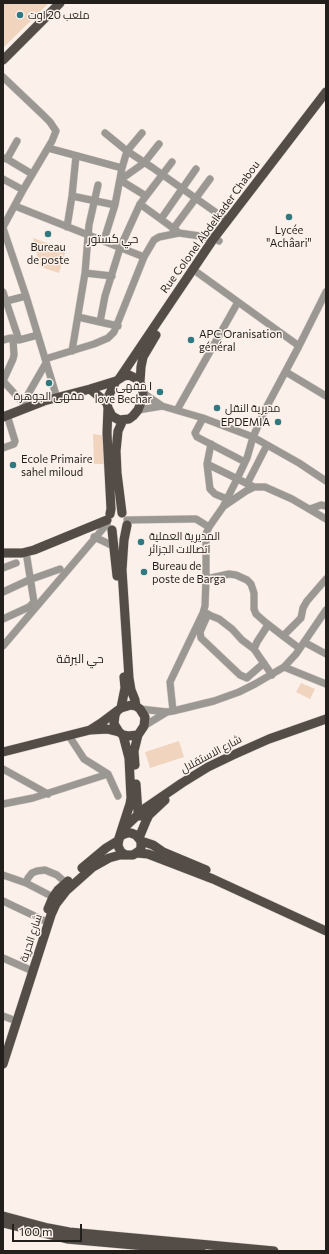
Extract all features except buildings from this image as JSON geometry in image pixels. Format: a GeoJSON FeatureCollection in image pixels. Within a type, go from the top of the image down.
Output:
{"type":"FeatureCollection","features":[{"type":"Feature","properties":{"kind":"main road"},"geometry":{"type":"LineString","coordinates":[[3,60],[60,3]]}},
{"type":"Feature","properties":{"kind":"main road","name":"Rue Colonel Abdelkader Chabou"},"geometry":{"type":"LineString","coordinates":[[117,380],[217,240],[325,98]]}},
{"type":"Feature","properties":{"kind":"main road","name":"Rue Colonel Abdelkader Chabou"},"geometry":{"type":"LineString","coordinates":[[140,382],[141,366],[146,352],[162,325],[198,273],[228,220],[313,115]]}},
{"type":"Feature","properties":{"kind":"main road"},"geometry":{"type":"LineString","coordinates":[[5,416],[25,405],[90,389],[130,375],[140,382],[143,393],[142,400],[138,410],[133,416],[123,420],[112,416],[107,406],[90,389]]}},
{"type":"Feature","properties":{"kind":"main road"},"geometry":{"type":"LineString","coordinates":[[117,380],[108,395],[107,406],[111,509],[109,522],[117,568],[125,688],[119,709],[114,719],[116,728],[121,733],[129,758],[131,794],[130,804],[120,837],[119,849],[123,854],[130,856],[137,854],[148,854],[213,880],[326,931]]}},
{"type":"Feature","properties":{"kind":"main road"},"geometry":{"type":"LineString","coordinates":[[123,420],[118,431],[116,473],[125,519],[122,570],[129,678],[131,690],[138,708],[145,717],[144,726],[138,735],[134,755],[138,813],[144,826]]}},
{"type":"Feature","properties":{"kind":"main road"},"geometry":{"type":"LineString","coordinates":[[3,553],[22,553],[34,550],[109,522],[116,512],[125,519]]}},
{"type":"Feature","properties":{"kind":"main road"},"geometry":{"type":"LineString","coordinates":[[109,522],[116,532],[124,529],[125,519]]}},
{"type":"Feature","properties":{"kind":"main road"},"geometry":{"type":"LineString","coordinates":[[90,730],[119,709],[130,705],[138,708]]}},
{"type":"Feature","properties":{"kind":"main road","name":"شارع الاستقلال"},"geometry":{"type":"LineString","coordinates":[[120,837],[125,827],[138,813],[208,767],[269,739],[326,719]]}},
{"type":"Feature","properties":{"kind":"main road","name":"شارع الاستقلال"},"geometry":{"type":"LineString","coordinates":[[140,840],[149,815],[162,802],[188,784],[239,758],[267,746],[326,726]]}},
{"type":"Feature","properties":{"kind":"main road"},"geometry":{"type":"LineString","coordinates":[[3,752],[90,730],[107,730],[128,736],[138,735]]}},
{"type":"Feature","properties":{"kind":"main road"},"geometry":{"type":"LineString","coordinates":[[137,795],[148,799],[159,798]]}},
{"type":"Feature","properties":{"kind":"main road"},"geometry":{"type":"LineString","coordinates":[[120,837],[131,833],[136,834],[140,840],[140,848],[137,854]]}},
{"type":"Feature","properties":{"kind":"main road","name":"شارع الحرية"},"geometry":{"type":"LineString","coordinates":[[3,1044],[7,1017],[28,969],[43,920],[53,897],[58,890],[120,837]]}},
{"type":"Feature","properties":{"kind":"main road"},"geometry":{"type":"LineString","coordinates":[[140,840],[153,845],[163,852],[233,882],[283,911]]}},
{"type":"Feature","properties":{"kind":"main road","name":"شارع الحرية"},"geometry":{"type":"LineString","coordinates":[[3,1064],[51,915],[56,904],[66,891],[93,867],[109,858],[126,855]]}},
{"type":"Feature","properties":{"kind":"main road"},"geometry":{"type":"LineString","coordinates":[[3,1216],[69,1232],[274,1251]]}},
{"type":"Feature","properties":{"kind":"main road"},"geometry":{"type":"LineString","coordinates":[[3,1223],[67,1239],[201,1251]]}},
{"type":"Feature","properties":{"kind":"street"},"geometry":{"type":"LineString","coordinates":[[3,77],[50,122],[56,131],[52,141],[32,174],[3,228],[26,296],[57,398]]}},
{"type":"Feature","properties":{"kind":"street"},"geometry":{"type":"LineString","coordinates":[[104,132],[127,152],[228,220]]}},
{"type":"Feature","properties":{"kind":"street"},"geometry":{"type":"LineString","coordinates":[[104,240],[115,205],[122,168],[127,152],[142,133]]}},
{"type":"Feature","properties":{"kind":"street"},"geometry":{"type":"LineString","coordinates":[[17,141],[5,158],[32,174]]}},
{"type":"Feature","properties":{"kind":"street"},"geometry":{"type":"LineString","coordinates":[[120,180],[144,163],[159,144]]}},
{"type":"Feature","properties":{"kind":"street"},"geometry":{"type":"LineString","coordinates":[[48,148],[122,168]]}},
{"type":"Feature","properties":{"kind":"street"},"geometry":{"type":"LineString","coordinates":[[67,227],[76,156]]}},
{"type":"Feature","properties":{"kind":"street"},"geometry":{"type":"LineString","coordinates":[[100,322],[105,296],[120,248],[140,204],[172,162]]}},
{"type":"Feature","properties":{"kind":"street"},"geometry":{"type":"LineString","coordinates":[[161,220],[196,169]]}},
{"type":"Feature","properties":{"kind":"street"},"geometry":{"type":"LineString","coordinates":[[3,179],[23,190]]}},
{"type":"Feature","properties":{"kind":"street"},"geometry":{"type":"LineString","coordinates":[[3,292],[4,302],[16,339],[13,359],[3,381],[25,405],[46,361],[94,344],[108,338],[114,332],[118,326],[144,257],[154,240],[159,236],[176,231],[195,199],[210,179]]}},
{"type":"Feature","properties":{"kind":"street"},"geometry":{"type":"LineString","coordinates":[[120,180],[146,196]]}},
{"type":"Feature","properties":{"kind":"street"},"geometry":{"type":"LineString","coordinates":[[72,351],[85,273],[88,235],[98,185]]}},
{"type":"Feature","properties":{"kind":"street"},"geometry":{"type":"LineString","coordinates":[[72,196],[115,205]]}},
{"type":"Feature","properties":{"kind":"street"},"geometry":{"type":"LineString","coordinates":[[140,204],[176,231],[217,240]]}},
{"type":"Feature","properties":{"kind":"street"},"geometry":{"type":"LineString","coordinates":[[15,206],[144,257]]}},
{"type":"Feature","properties":{"kind":"street"},"geometry":{"type":"LineString","coordinates":[[85,273],[112,276]]}},
{"type":"Feature","properties":{"kind":"street"},"geometry":{"type":"LineString","coordinates":[[198,273],[299,346]]}},
{"type":"Feature","properties":{"kind":"street"},"geometry":{"type":"LineString","coordinates":[[264,663],[247,678],[243,677],[201,638],[200,632],[205,613],[206,601],[206,534],[223,507],[237,479],[245,462],[253,437],[326,292]]}},
{"type":"Feature","properties":{"kind":"street"},"geometry":{"type":"LineString","coordinates":[[4,302],[26,296]]}},
{"type":"Feature","properties":{"kind":"street"},"geometry":{"type":"LineString","coordinates":[[177,410],[238,302]]}},
{"type":"Feature","properties":{"kind":"street"},"geometry":{"type":"LineString","coordinates":[[78,317],[118,326]]}},
{"type":"Feature","properties":{"kind":"street"},"geometry":{"type":"LineString","coordinates":[[3,340],[38,335]]}},
{"type":"Feature","properties":{"kind":"street"},"geometry":{"type":"LineString","coordinates":[[286,372],[326,396]]}},
{"type":"Feature","properties":{"kind":"street"},"geometry":{"type":"LineString","coordinates":[[143,393],[162,406],[203,418],[253,437],[299,463],[326,481]]}},
{"type":"Feature","properties":{"kind":"street"},"geometry":{"type":"LineString","coordinates":[[138,410],[162,406]]}},
{"type":"Feature","properties":{"kind":"street"},"geometry":{"type":"LineString","coordinates":[[3,448],[14,444],[15,441],[5,416]]}},
{"type":"Feature","properties":{"kind":"street"},"geometry":{"type":"LineString","coordinates":[[203,418],[195,434],[245,462]]}},
{"type":"Feature","properties":{"kind":"street"},"geometry":{"type":"LineString","coordinates":[[211,444],[207,464],[210,489],[215,494],[227,499]]}},
{"type":"Feature","properties":{"kind":"street"},"geometry":{"type":"LineString","coordinates":[[247,484],[268,445]]}},
{"type":"Feature","properties":{"kind":"street"},"geometry":{"type":"LineString","coordinates":[[207,464],[254,487],[265,487],[292,498],[326,519]]}},
{"type":"Feature","properties":{"kind":"street"},"geometry":{"type":"LineString","coordinates":[[223,507],[254,487]]}},
{"type":"Feature","properties":{"kind":"street"},"geometry":{"type":"LineString","coordinates":[[310,509],[321,505],[326,506]]}},
{"type":"Feature","properties":{"kind":"street"},"geometry":{"type":"LineString","coordinates":[[125,519],[196,519],[209,527]]}},
{"type":"Feature","properties":{"kind":"street"},"geometry":{"type":"LineString","coordinates":[[3,646],[94,537],[109,522]]}},
{"type":"Feature","properties":{"kind":"street"},"geometry":{"type":"LineString","coordinates":[[94,537],[113,546]]}},
{"type":"Feature","properties":{"kind":"street"},"geometry":{"type":"LineString","coordinates":[[3,619],[25,609],[34,602],[29,580],[27,558]]}},
{"type":"Feature","properties":{"kind":"street"},"geometry":{"type":"LineString","coordinates":[[3,568],[16,562]]}},
{"type":"Feature","properties":{"kind":"street"},"geometry":{"type":"LineString","coordinates":[[3,592],[29,580],[60,569]]}},
{"type":"Feature","properties":{"kind":"street"},"geometry":{"type":"LineString","coordinates":[[206,579],[229,574],[236,575],[247,580],[254,593],[254,609],[256,614],[283,636],[326,654]]}},
{"type":"Feature","properties":{"kind":"street"},"geometry":{"type":"LineString","coordinates":[[283,636],[301,618],[303,608],[307,601],[326,579]]}},
{"type":"Feature","properties":{"kind":"street"},"geometry":{"type":"LineString","coordinates":[[144,726],[170,712],[214,701],[239,692],[272,675],[284,667],[302,645],[326,610]]}},
{"type":"Feature","properties":{"kind":"street"},"geometry":{"type":"LineString","coordinates":[[170,712],[170,682],[205,613]]}},
{"type":"Feature","properties":{"kind":"street"},"geometry":{"type":"LineString","coordinates":[[205,613],[226,624],[242,640],[254,649],[272,675]]}},
{"type":"Feature","properties":{"kind":"street"},"geometry":{"type":"LineString","coordinates":[[254,649],[268,625]]}},
{"type":"Feature","properties":{"kind":"street"},"geometry":{"type":"LineString","coordinates":[[284,667],[326,684]]}},
{"type":"Feature","properties":{"kind":"street"},"geometry":{"type":"LineString","coordinates":[[138,708],[170,712]]}},
{"type":"Feature","properties":{"kind":"street"},"geometry":{"type":"LineString","coordinates":[[69,736],[84,759],[108,774],[118,796]]}},
{"type":"Feature","properties":{"kind":"street"},"geometry":{"type":"LineString","coordinates":[[3,769],[48,794]]}},
{"type":"Feature","properties":{"kind":"street"},"geometry":{"type":"LineString","coordinates":[[3,804],[48,794],[108,774]]}},
{"type":"Feature","properties":{"kind":"street"},"geometry":{"type":"LineString","coordinates":[[26,883],[32,873],[45,870],[52,872],[66,883]]}},
{"type":"Feature","properties":{"kind":"street"},"geometry":{"type":"LineString","coordinates":[[3,875],[26,883],[53,897]]}},
{"type":"Feature","properties":{"kind":"street"},"geometry":{"type":"LineString","coordinates":[[3,901],[43,920]]}},
{"type":"Feature","properties":{"kind":"street"},"geometry":{"type":"LineString","coordinates":[[3,958],[28,969]]}},
{"type":"Feature","properties":{"kind":"shaded area","name":"ملعب 20 اوت"},"geometry":{"type":"Polygon","coordinates":[[[3,3],[49,3],[3,48],[3,3]]]}},
{"type":"Feature","properties":{"kind":"shaded area"},"geometry":{"type":"Polygon","coordinates":[[[33,238],[66,250],[59,273],[40,267],[33,238]]]}},
{"type":"Feature","properties":{"kind":"shaded area"},"geometry":{"type":"Polygon","coordinates":[[[93,434],[107,436],[109,464],[94,464],[93,434]]]}},
{"type":"Feature","properties":{"kind":"shaded area"},"geometry":{"type":"Polygon","coordinates":[[[301,683],[315,689],[310,699],[296,692],[301,683]]]}},
{"type":"Feature","properties":{"kind":"shaded area"},"geometry":{"type":"Polygon","coordinates":[[[179,741],[184,757],[150,768],[145,752],[179,741]]]}},
{"type":"Feature","properties":{"kind":"place","name":"ملعب 20 اوت"},"geometry":{"type":"Point","coordinates":[20,15]}},
{"type":"Feature","properties":{"kind":"place","name":"Lycée \"Achâari\""},"geometry":{"type":"Point","coordinates":[289,217]}},
{"type":"Feature","properties":{"kind":"place","name":"Bureau de poste"},"geometry":{"type":"Point","coordinates":[48,234]}},
{"type":"Feature","properties":{"kind":"place","name":"APC Oranisation général"},"geometry":{"type":"Point","coordinates":[191,340]}},
{"type":"Feature","properties":{"kind":"place","name":"مقهى الجوهرة"},"geometry":{"type":"Point","coordinates":[49,383]}},
{"type":"Feature","properties":{"kind":"place","name":"مقهى I love Bechar"},"geometry":{"type":"Point","coordinates":[160,392]}},
{"type":"Feature","properties":{"kind":"place","name":"مديرية النقل"},"geometry":{"type":"Point","coordinates":[217,408]}},
{"type":"Feature","properties":{"kind":"place","name":"EPDEMIA"},"geometry":{"type":"Point","coordinates":[278,422]}},
{"type":"Feature","properties":{"kind":"place","name":"Ecole Primaire sahel miloud"},"geometry":{"type":"Point","coordinates":[13,465]}},
{"type":"Feature","properties":{"kind":"place","name":"المديرية العملية اتصالات الجزائر"},"geometry":{"type":"Point","coordinates":[141,542]}},
{"type":"Feature","properties":{"kind":"place","name":"Bureau de poste de Barga"},"geometry":{"type":"Point","coordinates":[144,572]}},
{"type":"Feature","properties":{"kind":"district","name":"حي كستور"},"geometry":{"type":"Point","coordinates":[113,239]}},
{"type":"Feature","properties":{"kind":"district","name":"حي البرقة"},"geometry":{"type":"Point","coordinates":[80,659]}}]}
